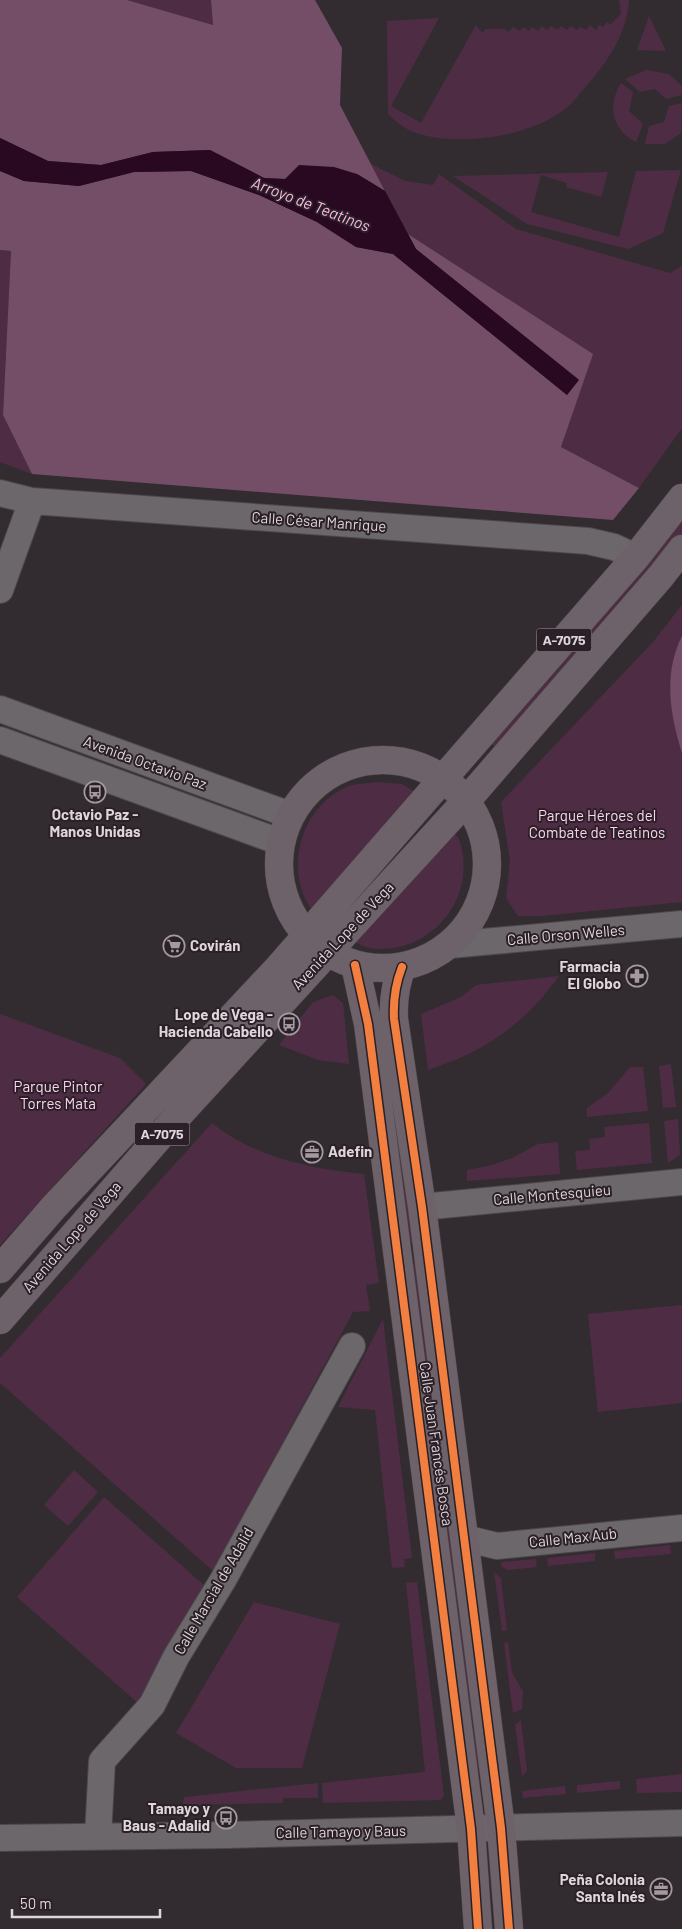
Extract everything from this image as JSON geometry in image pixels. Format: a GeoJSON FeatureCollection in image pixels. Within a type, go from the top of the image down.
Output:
{"type":"FeatureCollection","features":[{"type":"Feature","properties":{"kind":"main road","name":"Avenida Lope de Vega"},"geometry":{"type":"LineString","coordinates":[[0,1269],[54,1208],[280,968],[636,558],[682,498]]}},
{"type":"Feature","properties":{"kind":"main road","name":"Avenida Lope de Vega"},"geometry":{"type":"LineString","coordinates":[[0,1320],[176,1119],[467,800],[661,576],[682,548]]}},
{"type":"Feature","properties":{"kind":"main road"},"geometry":{"type":"LineString","coordinates":[[382,759],[404,761],[425,768],[444,779],[467,800],[484,835],[488,874],[477,911],[450,945],[430,958],[402,967],[378,969],[355,965],[328,953],[307,935],[293,915],[283,893],[280,869],[280,842],[290,815],[320,781],[339,769],[360,762],[382,759]]}},
{"type":"Feature","properties":{"kind":"main road","name":"Calle Juan Francés Bosca"},"geometry":{"type":"LineString","coordinates":[[355,965],[368,1024],[471,1829],[478,1929]]}},
{"type":"Feature","properties":{"kind":"main road","name":"Calle Juan Francés Bosca"},"geometry":{"type":"LineString","coordinates":[[402,967],[395,984],[393,1005],[422,1207],[501,1828],[508,1929]]}},
{"type":"Feature","properties":{"kind":"street","name":"Calle César Manrique"},"geometry":{"type":"LineString","coordinates":[[0,492],[32,501],[588,541],[614,547],[636,558]]}},
{"type":"Feature","properties":{"kind":"street"},"geometry":{"type":"LineString","coordinates":[[0,590],[32,501]]}},
{"type":"Feature","properties":{"kind":"street","name":"Avenida Octavio Paz"},"geometry":{"type":"LineString","coordinates":[[0,709],[290,815]]}},
{"type":"Feature","properties":{"kind":"street","name":"Avenida Octavio Paz"},"geometry":{"type":"LineString","coordinates":[[0,740],[280,842]]}},
{"type":"Feature","properties":{"kind":"street","name":"Calle Orson Welles"},"geometry":{"type":"LineString","coordinates":[[450,945],[681,930]]}},
{"type":"Feature","properties":{"kind":"street","name":"Calle Montesquieu"},"geometry":{"type":"LineString","coordinates":[[422,1207],[682,1182]]}},
{"type":"Feature","properties":{"kind":"street","name":"Calle Marcial de Adalid"},"geometry":{"type":"LineString","coordinates":[[98,1836],[102,1760],[152,1705],[176,1658],[223,1580],[352,1346]]}},
{"type":"Feature","properties":{"kind":"street","name":"Calle Max Aub"},"geometry":{"type":"LineString","coordinates":[[464,1538],[497,1546],[682,1528]]}},
{"type":"Feature","properties":{"kind":"street","name":"Calle Tamayo y Baus"},"geometry":{"type":"LineString","coordinates":[[0,1838],[227,1835],[682,1823]]}},
{"type":"Feature","properties":{"kind":"green space"},"geometry":{"type":"Polygon","coordinates":[[[127,0],[211,0],[213,25],[127,0]]]}},
{"type":"Feature","properties":{"kind":"green space"},"geometry":{"type":"Polygon","coordinates":[[[619,0],[629,0],[624,26],[613,50],[598,72],[571,103],[550,119],[514,133],[494,137],[452,139],[416,133],[401,125],[388,114],[387,21],[439,18],[391,106],[421,123],[476,25],[482,33],[486,29],[504,29],[509,32],[513,27],[520,31],[524,27],[529,31],[532,27],[538,31],[542,26],[547,30],[551,26],[558,30],[561,26],[567,30],[571,26],[577,30],[580,27],[586,30],[590,25],[596,30],[599,25],[603,27],[607,22],[610,25],[621,14],[619,0]]]}},
{"type":"Feature","properties":{"kind":"green space"},"geometry":{"type":"Polygon","coordinates":[[[649,16],[666,51],[637,50],[649,16]]]}},
{"type":"Feature","properties":{"kind":"green space"},"geometry":{"type":"Polygon","coordinates":[[[646,70],[669,74],[682,86],[682,95],[666,99],[655,89],[640,92],[625,79],[646,70]]]}},
{"type":"Feature","properties":{"kind":"green space"},"geometry":{"type":"Polygon","coordinates":[[[621,83],[633,92],[629,111],[643,124],[636,142],[622,131],[614,116],[614,100],[621,83]]]}},
{"type":"Feature","properties":{"kind":"green space"},"geometry":{"type":"Polygon","coordinates":[[[682,103],[681,133],[665,144],[645,144],[649,126],[664,122],[669,106],[682,103]]]}},
{"type":"Feature","properties":{"kind":"green space"},"geometry":{"type":"Polygon","coordinates":[[[371,164],[405,181],[433,185],[439,174],[516,229],[670,273],[682,266],[682,428],[639,488],[561,447],[592,354],[408,234],[371,164]]]}},
{"type":"Feature","properties":{"kind":"green space"},"geometry":{"type":"Polygon","coordinates":[[[681,170],[663,233],[628,249],[527,224],[453,176],[608,172],[601,197],[566,187],[567,183],[541,175],[531,212],[619,237],[636,171],[681,170]]]}},
{"type":"Feature","properties":{"kind":"green space"},"geometry":{"type":"Polygon","coordinates":[[[0,250],[11,251],[3,415],[32,474],[0,462],[0,250]]]}},
{"type":"Feature","properties":{"kind":"green space"},"geometry":{"type":"Polygon","coordinates":[[[682,519],[682,534],[629,600],[498,749],[491,744],[558,669],[682,519]]]}},
{"type":"Feature","properties":{"kind":"green space","name":"Parque Héroes del Combate de Teatinos"},"geometry":{"type":"Polygon","coordinates":[[[682,605],[682,902],[542,916],[518,916],[506,898],[510,861],[501,802],[653,642],[682,605]]]}},
{"type":"Feature","properties":{"kind":"green space"},"geometry":{"type":"Polygon","coordinates":[[[376,782],[402,784],[417,793],[313,911],[304,895],[299,877],[298,859],[301,841],[308,823],[332,795],[352,785],[376,782]]]}},
{"type":"Feature","properties":{"kind":"green space"},"geometry":{"type":"Polygon","coordinates":[[[453,833],[458,838],[462,847],[463,875],[459,892],[452,908],[442,921],[430,933],[415,942],[399,947],[373,949],[356,942],[353,939],[453,833]]]}},
{"type":"Feature","properties":{"kind":"green space"},"geometry":{"type":"Polygon","coordinates":[[[559,976],[532,1009],[502,1034],[468,1054],[428,1070],[421,1014],[461,997],[476,985],[559,976]]]}},
{"type":"Feature","properties":{"kind":"green space"},"geometry":{"type":"Polygon","coordinates":[[[333,995],[343,1003],[349,1064],[318,1060],[279,1045],[313,1002],[333,995]]]}},
{"type":"Feature","properties":{"kind":"green space","name":"Parque Pintor Torres Mata"},"geometry":{"type":"Polygon","coordinates":[[[0,1014],[120,1058],[146,1084],[0,1245],[0,1014]]]}},
{"type":"Feature","properties":{"kind":"green space"},"geometry":{"type":"Polygon","coordinates":[[[389,1033],[416,1242],[407,1243],[380,1034],[389,1033]]]}},
{"type":"Feature","properties":{"kind":"green space"},"geometry":{"type":"Polygon","coordinates":[[[671,1064],[676,1107],[663,1108],[659,1066],[671,1064]]]}},
{"type":"Feature","properties":{"kind":"green space"},"geometry":{"type":"Polygon","coordinates":[[[630,1067],[643,1067],[648,1111],[587,1117],[587,1108],[608,1093],[630,1067]]]}},
{"type":"Feature","properties":{"kind":"green space"},"geometry":{"type":"Polygon","coordinates":[[[678,1119],[680,1155],[668,1163],[664,1121],[678,1119]]]}},
{"type":"Feature","properties":{"kind":"green space"},"geometry":{"type":"Polygon","coordinates":[[[212,1123],[228,1135],[264,1153],[304,1165],[364,1174],[379,1283],[366,1285],[370,1311],[353,1312],[213,1571],[0,1383],[0,1358],[212,1123]]]}},
{"type":"Feature","properties":{"kind":"green space"},"geometry":{"type":"Polygon","coordinates":[[[649,1123],[652,1163],[577,1170],[575,1151],[590,1150],[589,1139],[605,1137],[604,1127],[649,1123]]]}},
{"type":"Feature","properties":{"kind":"green space"},"geometry":{"type":"Polygon","coordinates":[[[558,1142],[560,1174],[467,1181],[467,1170],[492,1165],[512,1158],[538,1144],[558,1142]]]}},
{"type":"Feature","properties":{"kind":"green space"},"geometry":{"type":"Polygon","coordinates":[[[419,1262],[485,1772],[476,1773],[410,1264],[419,1262]]]}},
{"type":"Feature","properties":{"kind":"green space"},"geometry":{"type":"Polygon","coordinates":[[[682,1305],[682,1403],[598,1412],[588,1314],[682,1305]]]}},
{"type":"Feature","properties":{"kind":"green space"},"geometry":{"type":"Polygon","coordinates":[[[383,1319],[412,1558],[404,1559],[405,1567],[392,1568],[375,1410],[338,1407],[383,1319]]]}},
{"type":"Feature","properties":{"kind":"green space"},"geometry":{"type":"Polygon","coordinates":[[[74,1470],[98,1492],[68,1526],[44,1505],[74,1470]]]}},
{"type":"Feature","properties":{"kind":"green space"},"geometry":{"type":"Polygon","coordinates":[[[104,1497],[205,1586],[139,1704],[17,1597],[104,1497]]]}},
{"type":"Feature","properties":{"kind":"green space"},"geometry":{"type":"Polygon","coordinates":[[[670,1545],[671,1554],[615,1559],[614,1551],[670,1545]]]}},
{"type":"Feature","properties":{"kind":"green space"},"geometry":{"type":"Polygon","coordinates":[[[595,1553],[595,1561],[548,1566],[547,1558],[595,1553]]]}},
{"type":"Feature","properties":{"kind":"green space"},"geometry":{"type":"Polygon","coordinates":[[[536,1559],[537,1567],[507,1570],[501,1566],[501,1562],[536,1559]]]}},
{"type":"Feature","properties":{"kind":"green space"},"geometry":{"type":"Polygon","coordinates":[[[494,1572],[501,1578],[507,1630],[502,1631],[494,1572]]]}},
{"type":"Feature","properties":{"kind":"green space"},"geometry":{"type":"Polygon","coordinates":[[[417,1582],[444,1796],[440,1800],[323,1803],[322,1783],[425,1772],[406,1583],[417,1582]]]}},
{"type":"Feature","properties":{"kind":"green space"},"geometry":{"type":"Polygon","coordinates":[[[254,1602],[340,1624],[302,1768],[236,1768],[176,1733],[254,1602]]]}},
{"type":"Feature","properties":{"kind":"green space"},"geometry":{"type":"Polygon","coordinates":[[[508,1642],[512,1673],[523,1691],[522,1709],[513,1713],[504,1643],[508,1642]]]}},
{"type":"Feature","properties":{"kind":"green space"},"geometry":{"type":"Polygon","coordinates":[[[521,1720],[527,1771],[522,1776],[515,1725],[521,1720]]]}},
{"type":"Feature","properties":{"kind":"green space"},"geometry":{"type":"Polygon","coordinates":[[[682,1774],[682,1792],[637,1793],[636,1779],[682,1774]]]}},
{"type":"Feature","properties":{"kind":"green space"},"geometry":{"type":"Polygon","coordinates":[[[620,1781],[620,1789],[577,1793],[577,1785],[620,1781]]]}},
{"type":"Feature","properties":{"kind":"green space"},"geometry":{"type":"Polygon","coordinates":[[[318,1783],[318,1798],[283,1798],[283,1803],[183,1804],[184,1797],[318,1783]]]}},
{"type":"Feature","properties":{"kind":"green space"},"geometry":{"type":"Polygon","coordinates":[[[565,1786],[566,1794],[523,1798],[522,1791],[565,1786]]]}},
{"type":"Feature","properties":{"kind":"shaded area"},"geometry":{"type":"Polygon","coordinates":[[[0,0],[127,0],[213,25],[211,0],[315,0],[342,48],[340,105],[385,191],[357,174],[285,179],[264,178],[210,150],[153,152],[101,165],[48,161],[0,138],[0,0]]]}},
{"type":"Feature","properties":{"kind":"shaded area"},"geometry":{"type":"Polygon","coordinates":[[[0,171],[24,181],[79,186],[134,172],[191,171],[259,195],[317,222],[356,247],[393,254],[567,395],[578,379],[416,249],[408,234],[593,354],[561,447],[639,488],[613,520],[32,474],[3,415],[11,251],[0,250],[0,171]]]}},
{"type":"Feature","properties":{"kind":"shaded area"},"geometry":{"type":"Polygon","coordinates":[[[682,636],[682,753],[674,724],[670,679],[676,650],[682,636]]]}},
{"type":"Feature","properties":{"kind":"water","name":"Arroyo de Teatinos"},"geometry":{"type":"Polygon","coordinates":[[[0,138],[48,161],[101,165],[153,152],[210,150],[264,178],[285,179],[299,165],[334,167],[357,174],[385,191],[416,249],[579,380],[567,395],[393,254],[356,247],[317,222],[259,195],[191,171],[134,172],[79,186],[24,181],[0,171],[0,138]]]}},
{"type":"Feature","properties":{"kind":"cycle path"},"geometry":{"type":"LineString","coordinates":[[355,965],[368,1024],[471,1829],[478,1929]]}},
{"type":"Feature","properties":{"kind":"cycle path"},"geometry":{"type":"LineString","coordinates":[[402,967],[395,993],[394,1019],[422,1207],[501,1828],[509,1929]]}},
{"type":"Feature","properties":{"kind":"place","name":"Octavio Paz - Manos Unidas"},"geometry":{"type":"Point","coordinates":[95,792]}},
{"type":"Feature","properties":{"kind":"place","name":"Covirán"},"geometry":{"type":"Point","coordinates":[174,946]}},
{"type":"Feature","properties":{"kind":"place","name":"Farmacia El Globo"},"geometry":{"type":"Point","coordinates":[637,976]}},
{"type":"Feature","properties":{"kind":"place","name":"Lope de Vega - Hacienda Cabello"},"geometry":{"type":"Point","coordinates":[289,1024]}},
{"type":"Feature","properties":{"kind":"place","name":"Adefin"},"geometry":{"type":"Point","coordinates":[312,1152]}},
{"type":"Feature","properties":{"kind":"place","name":"Tamayo y Baus - Adalid"},"geometry":{"type":"Point","coordinates":[226,1818]}},
{"type":"Feature","properties":{"kind":"place","name":"Peña Colonia Santa Inés"},"geometry":{"type":"Point","coordinates":[661,1889]}}]}
